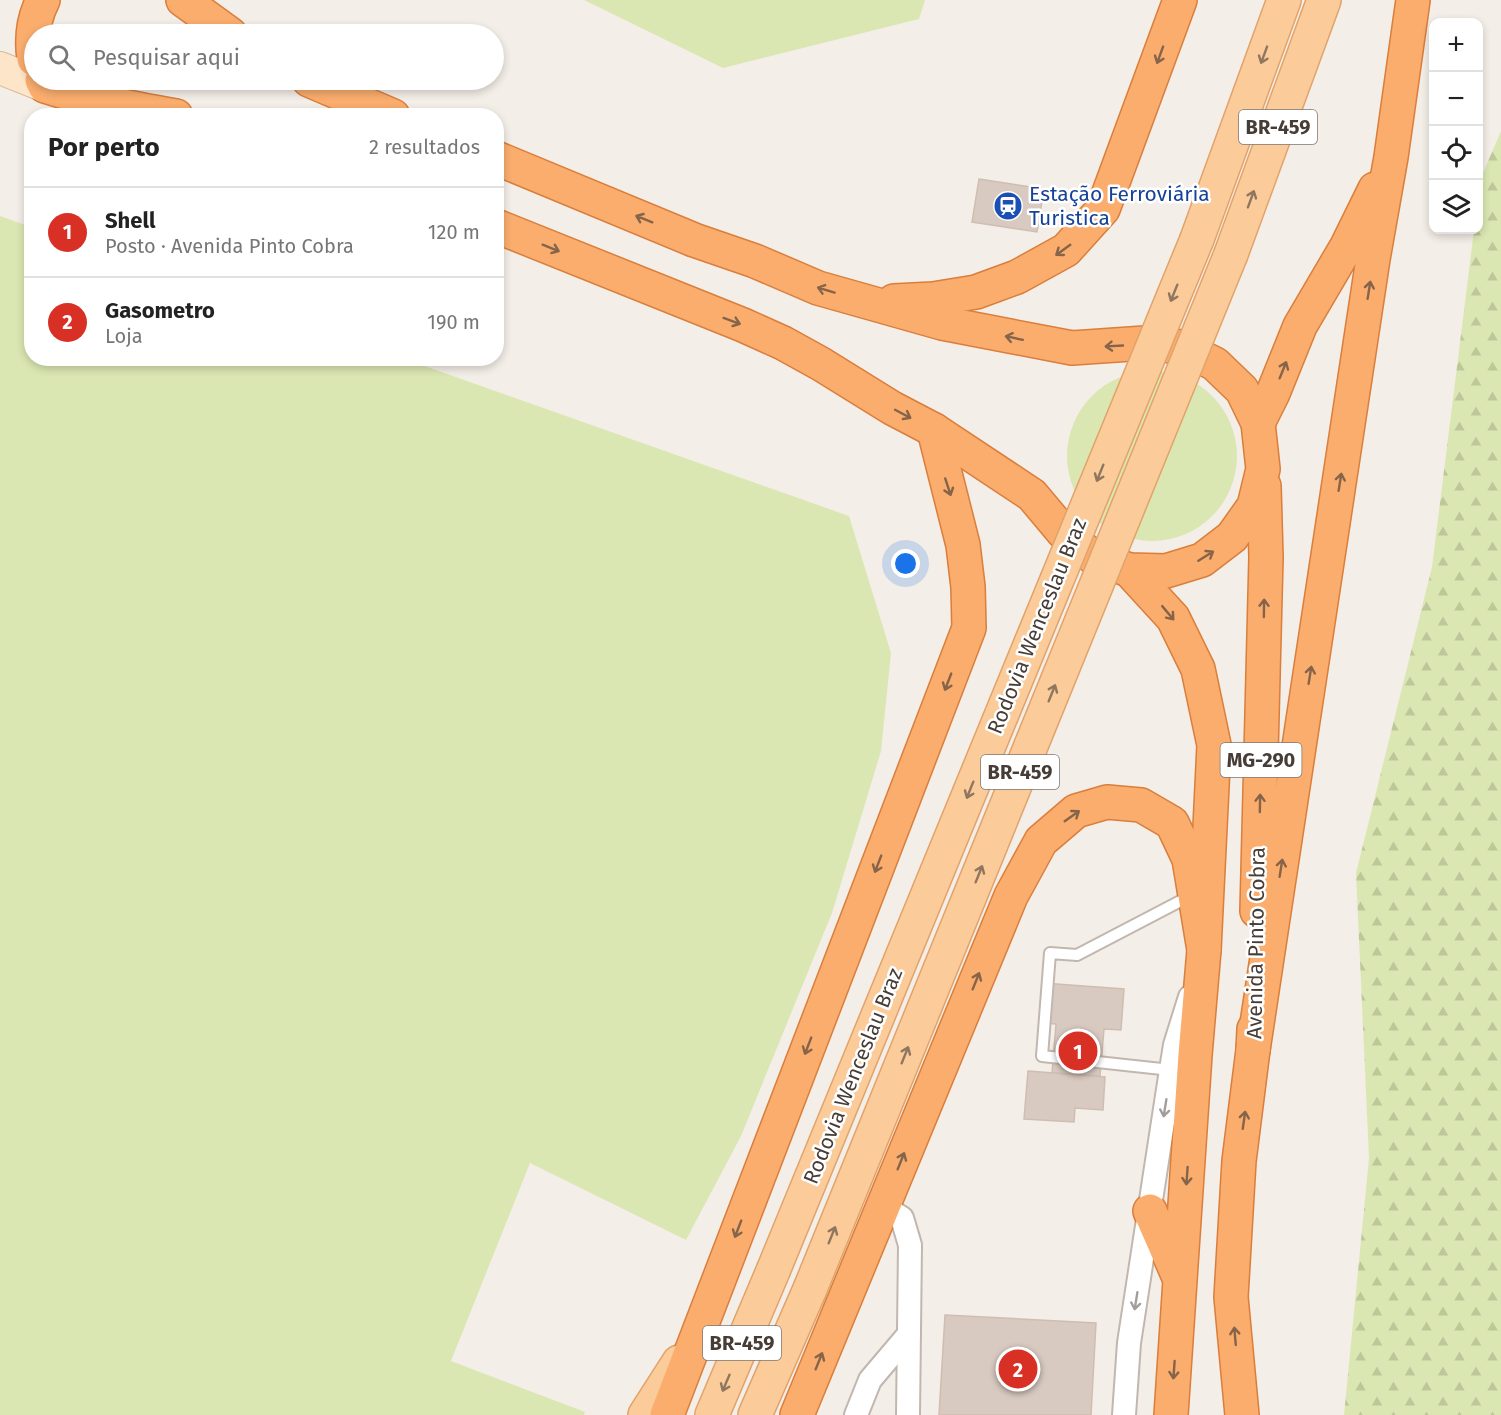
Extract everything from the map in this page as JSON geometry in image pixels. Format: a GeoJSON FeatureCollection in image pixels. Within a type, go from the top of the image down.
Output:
{"type":"FeatureCollection","features":[{"type":"Feature","properties":{"kind":"highway"},"geometry":{"type":"LineString","coordinates":[[34,24],[43,0]]}},
{"type":"Feature","properties":{"kind":"highway"},"geometry":{"type":"LineString","coordinates":[[183,0],[216,24]]}},
{"type":"Feature","properties":{"kind":"highway"},"geometry":{"type":"LineString","coordinates":[[871,303],[933,299],[976,292],[1017,277],[1066,250],[1103,208],[1180,0]]}},
{"type":"Feature","properties":{"kind":"highway"},"geometry":{"type":"LineString","coordinates":[[1253,1050],[1373,259],[1391,157],[1413,0]]}},
{"type":"Feature","properties":{"kind":"highway"},"geometry":{"type":"LineString","coordinates":[[73,90],[97,101],[134,108]]}},
{"type":"Feature","properties":{"kind":"highway"},"geometry":{"type":"LineString","coordinates":[[332,90],[374,108]]}},
{"type":"Feature","properties":{"kind":"highway"},"geometry":{"type":"LineString","coordinates":[[1258,423],[1273,393],[1300,326],[1347,246],[1391,157]]}},
{"type":"Feature","properties":{"kind":"highway"},"geometry":{"type":"LineString","coordinates":[[504,161],[694,240],[755,261],[818,288],[942,323],[1072,348],[1145,343],[1181,348],[1215,364],[1242,390],[1258,423]]}},
{"type":"Feature","properties":{"kind":"highway"},"geometry":{"type":"LineString","coordinates":[[504,229],[744,325],[783,343],[892,408],[934,430],[1032,495],[1063,532],[1093,557],[1129,570],[1166,571],[1202,560],[1232,537],[1254,506],[1263,469]]}},
{"type":"Feature","properties":{"kind":"highway","name":"Avenida Pinto Cobra"},"geometry":{"type":"LineString","coordinates":[[1242,1415],[1231,1297],[1239,1161],[1253,1050],[1266,556],[1263,469],[1258,423]]}},
{"type":"Feature","properties":{"kind":"highway","name":"BR-459"},"geometry":{"type":"LineString","coordinates":[[668,1415],[969,628],[968,586],[963,545],[934,430]]}},
{"type":"Feature","properties":{"kind":"highway","name":"MG-290"},"geometry":{"type":"LineString","coordinates":[[1129,570],[1173,618],[1198,669],[1214,745],[1204,950],[1171,1415]]}},
{"type":"Feature","properties":{"kind":"highway"},"geometry":{"type":"LineString","coordinates":[[797,1415],[1011,896],[1041,841],[1076,811],[1107,802],[1140,805],[1172,823],[1189,859],[1204,950]]}},
{"type":"Feature","properties":{"kind":"highway"},"geometry":{"type":"LineString","coordinates":[[1150,1211],[1180,1281]]}},
{"type":"Feature","properties":{"kind":"main road","name":"Rodovia Wenceslau Braz"},"geometry":{"type":"LineString","coordinates":[[712,1415],[1197,239],[1284,0]]}},
{"type":"Feature","properties":{"kind":"main road","name":"Rodovia Wenceslau Braz"},"geometry":{"type":"LineString","coordinates":[[755,1415],[810,1289],[1231,254],[1324,0]]}},
{"type":"Feature","properties":{"kind":"main road"},"geometry":{"type":"LineString","coordinates":[[645,1415],[699,1330]]}},
{"type":"Feature","properties":{"kind":"street"},"geometry":{"type":"LineString","coordinates":[[0,68],[24,72]]}},
{"type":"Feature","properties":{"kind":"street"},"geometry":{"type":"LineString","coordinates":[[1124,1415],[1129,1343],[1175,1045],[1204,950]]}},
{"type":"Feature","properties":{"kind":"street"},"geometry":{"type":"LineString","coordinates":[[883,1206],[902,1218],[910,1245],[908,1415]]}},
{"type":"Feature","properties":{"kind":"street"},"geometry":{"type":"LineString","coordinates":[[856,1415],[870,1380],[909,1334]]}},
{"type":"Feature","properties":{"kind":"lane"},"geometry":{"type":"LineString","coordinates":[[1171,1070],[1042,1056],[1050,953],[1077,955],[1195,894]]}},
{"type":"Feature","properties":{"kind":"green space"},"geometry":{"type":"Polygon","coordinates":[[[584,0],[925,0],[919,19],[723,68],[584,0]]]}},
{"type":"Feature","properties":{"kind":"green space"},"geometry":{"type":"Polygon","coordinates":[[[1501,131],[1501,1415],[1344,1415],[1369,1158],[1356,873],[1432,567],[1474,234],[1483,234],[1483,173],[1501,131]]]}},
{"type":"Feature","properties":{"kind":"green space"},"geometry":{"type":"Polygon","coordinates":[[[0,216],[24,225],[24,366],[425,366],[849,516],[891,653],[881,751],[832,913],[741,1136],[686,1240],[530,1163],[451,1361],[585,1412],[584,1415],[0,1415],[0,216]]]}},
{"type":"Feature","properties":{"kind":"green space"},"geometry":{"type":"Polygon","coordinates":[[[1152,371],[1185,377],[1212,396],[1231,423],[1237,456],[1231,489],[1212,516],[1185,535],[1152,541],[1119,535],[1092,516],[1073,489],[1067,456],[1073,423],[1092,396],[1119,377],[1152,371]]]}},
{"type":"Feature","properties":{"kind":"building","name":"Estação Ferroviária Turistica"},"geometry":{"type":"Polygon","coordinates":[[[979,179],[1044,189],[1037,232],[972,222],[979,179]]]}},
{"type":"Feature","properties":{"kind":"building"},"geometry":{"type":"Polygon","coordinates":[[[1043,983],[1124,989],[1121,1030],[1104,1029],[1100,1076],[1052,1073],[1056,1024],[1041,1023],[1043,983]]]}},
{"type":"Feature","properties":{"kind":"building"},"geometry":{"type":"Polygon","coordinates":[[[1028,1071],[1105,1077],[1103,1110],[1075,1108],[1074,1122],[1024,1119],[1028,1071]]]}},
{"type":"Feature","properties":{"kind":"building"},"geometry":{"type":"Polygon","coordinates":[[[945,1315],[1096,1323],[1091,1415],[939,1415],[945,1315]]]}},
{"type":"Feature","properties":{"kind":"place","name":"Estação Ferroviária Turistica"},"geometry":{"type":"Point","coordinates":[1008,206]}},
{"type":"Feature","properties":{"kind":"place","name":"Shell"},"geometry":{"type":"Point","coordinates":[1078,1051]}},
{"type":"Feature","properties":{"kind":"place","name":"Gasometro"},"geometry":{"type":"Point","coordinates":[1018,1369]}}]}
